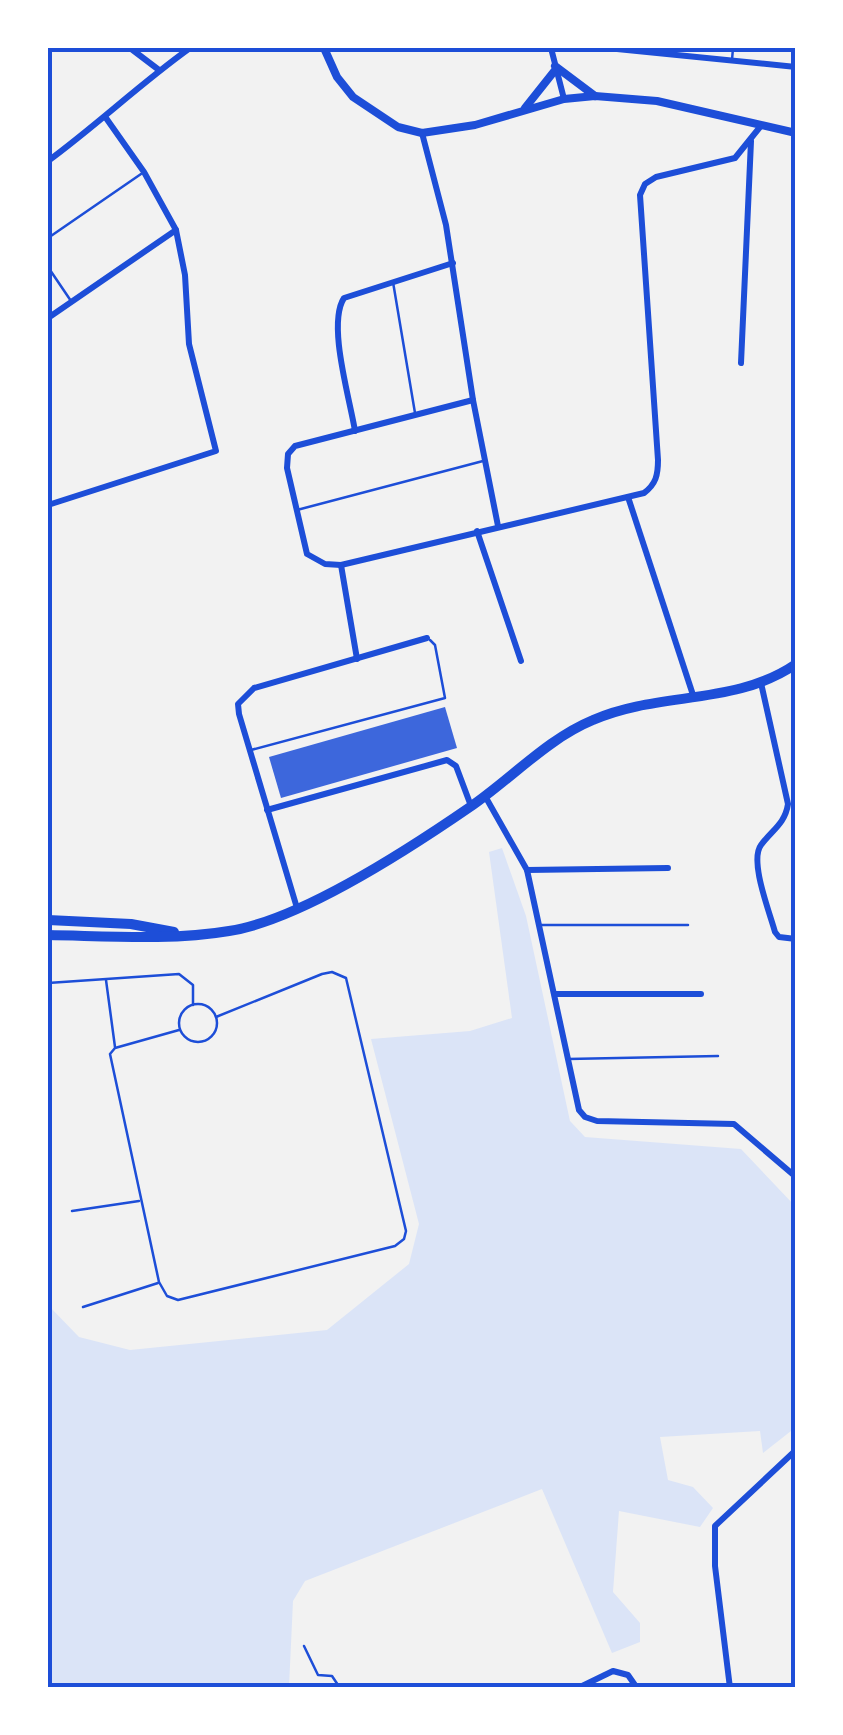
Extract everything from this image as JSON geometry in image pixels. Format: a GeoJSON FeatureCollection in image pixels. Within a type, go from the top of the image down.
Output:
{"type":"FeatureCollection","features":[{"type":"Feature","properties":{"kind":"highway"},"geometry":{"type":"LineString","coordinates":[[48,935],[137,937],[206,934],[248,927],[297,908],[386,862],[591,720],[630,708],[761,683],[796,664]]}},
{"type":"Feature","properties":{"kind":"highway"},"geometry":{"type":"LineString","coordinates":[[48,920],[131,924],[180,934]]}},
{"type":"Feature","properties":{"kind":"street"},"geometry":{"type":"LineString","coordinates":[[130,48],[159,70]]}},
{"type":"Feature","properties":{"kind":"street"},"geometry":{"type":"LineString","coordinates":[[48,161],[190,48]]}},
{"type":"Feature","properties":{"kind":"street"},"geometry":{"type":"LineString","coordinates":[[324,48],[337,77],[354,97],[398,126],[422,133],[474,125],[564,99],[596,96],[658,101],[796,133]]}},
{"type":"Feature","properties":{"kind":"street"},"geometry":{"type":"LineString","coordinates":[[551,48],[564,99]]}},
{"type":"Feature","properties":{"kind":"street"},"geometry":{"type":"LineString","coordinates":[[608,48],[796,66]]}},
{"type":"Feature","properties":{"kind":"street"},"geometry":{"type":"LineString","coordinates":[[521,111],[556,68]]}},
{"type":"Feature","properties":{"kind":"street"},"geometry":{"type":"LineString","coordinates":[[556,68],[596,96]]}},
{"type":"Feature","properties":{"kind":"street"},"geometry":{"type":"LineString","coordinates":[[48,505],[216,451],[189,344],[176,230],[144,172],[106,118]]}},
{"type":"Feature","properties":{"kind":"street"},"geometry":{"type":"LineString","coordinates":[[474,400],[295,446],[288,454],[287,468],[306,554],[325,564],[341,565],[652,488],[658,470],[642,188],[656,177],[735,158],[760,127]]}},
{"type":"Feature","properties":{"kind":"street"},"geometry":{"type":"LineString","coordinates":[[422,133],[453,263],[498,526]]}},
{"type":"Feature","properties":{"kind":"street"},"geometry":{"type":"LineString","coordinates":[[741,363],[751,140]]}},
{"type":"Feature","properties":{"kind":"street"},"geometry":{"type":"LineString","coordinates":[[48,318],[176,230]]}},
{"type":"Feature","properties":{"kind":"street"},"geometry":{"type":"LineString","coordinates":[[355,431],[336,314],[344,298],[453,263]]}},
{"type":"Feature","properties":{"kind":"street"},"geometry":{"type":"LineString","coordinates":[[628,497],[694,698]]}},
{"type":"Feature","properties":{"kind":"street"},"geometry":{"type":"LineString","coordinates":[[476,532],[521,661]]}},
{"type":"Feature","properties":{"kind":"street"},"geometry":{"type":"LineString","coordinates":[[341,565],[357,660]]}},
{"type":"Feature","properties":{"kind":"street"},"geometry":{"type":"LineString","coordinates":[[297,908],[238,704],[254,688],[427,638]]}},
{"type":"Feature","properties":{"kind":"street"},"geometry":{"type":"LineString","coordinates":[[761,683],[788,804],[782,823],[761,845],[756,860],[776,932],[782,938],[796,939]]}},
{"type":"Feature","properties":{"kind":"street"},"geometry":{"type":"LineString","coordinates":[[267,810],[447,760],[456,766],[472,806]]}},
{"type":"Feature","properties":{"kind":"street"},"geometry":{"type":"LineString","coordinates":[[485,796],[527,870],[578,1110],[585,1117],[608,1122],[734,1124],[796,1178]]}},
{"type":"Feature","properties":{"kind":"street"},"geometry":{"type":"LineString","coordinates":[[527,870],[668,868]]}},
{"type":"Feature","properties":{"kind":"street"},"geometry":{"type":"LineString","coordinates":[[555,994],[700,994]]}},
{"type":"Feature","properties":{"kind":"street"},"geometry":{"type":"LineString","coordinates":[[730,1688],[715,1566],[715,1526],[796,1450]]}},
{"type":"Feature","properties":{"kind":"street"},"geometry":{"type":"LineString","coordinates":[[578,1688],[618,1670],[628,1674],[636,1688]]}},
{"type":"Feature","properties":{"kind":"lane"},"geometry":{"type":"LineString","coordinates":[[732,60],[733,48]]}},
{"type":"Feature","properties":{"kind":"lane"},"geometry":{"type":"LineString","coordinates":[[48,238],[144,172]]}},
{"type":"Feature","properties":{"kind":"lane"},"geometry":{"type":"LineString","coordinates":[[48,266],[72,302]]}},
{"type":"Feature","properties":{"kind":"lane"},"geometry":{"type":"LineString","coordinates":[[393,281],[416,416]]}},
{"type":"Feature","properties":{"kind":"lane"},"geometry":{"type":"LineString","coordinates":[[296,510],[486,460]]}},
{"type":"Feature","properties":{"kind":"lane"},"geometry":{"type":"LineString","coordinates":[[250,750],[445,698],[435,645],[427,638]]}},
{"type":"Feature","properties":{"kind":"lane"},"geometry":{"type":"LineString","coordinates":[[539,925],[688,925]]}},
{"type":"Feature","properties":{"kind":"lane"},"geometry":{"type":"LineString","coordinates":[[106,979],[115,1048],[110,1062],[159,1282],[167,1296],[178,1300],[378,1252],[404,1239],[406,1231],[346,978],[332,972],[322,974],[216,1017]]}},
{"type":"Feature","properties":{"kind":"lane"},"geometry":{"type":"LineString","coordinates":[[48,983],[179,974],[193,985],[193,1004],[179,1017],[180,1030],[188,1040],[201,1043],[213,1036],[216,1017]]}},
{"type":"Feature","properties":{"kind":"lane"},"geometry":{"type":"LineString","coordinates":[[193,1004],[204,1005],[216,1017]]}},
{"type":"Feature","properties":{"kind":"lane"},"geometry":{"type":"LineString","coordinates":[[115,1048],[180,1030]]}},
{"type":"Feature","properties":{"kind":"lane"},"geometry":{"type":"LineString","coordinates":[[567,1058],[718,1056]]}},
{"type":"Feature","properties":{"kind":"lane"},"geometry":{"type":"LineString","coordinates":[[72,1211],[141,1200]]}},
{"type":"Feature","properties":{"kind":"lane"},"geometry":{"type":"LineString","coordinates":[[83,1307],[159,1282]]}},
{"type":"Feature","properties":{"kind":"lane"},"geometry":{"type":"LineString","coordinates":[[304,1646],[318,1675],[332,1676],[340,1688]]}},
{"type":"Feature","properties":{"kind":"shaded area"},"geometry":{"type":"Polygon","coordinates":[[[502,848],[526,916],[570,1121],[585,1137],[741,1149],[795,1206],[796,1415],[791,1431],[763,1453],[760,1431],[660,1437],[668,1480],[693,1487],[713,1508],[700,1527],[619,1511],[613,1592],[640,1623],[640,1642],[612,1653],[542,1489],[305,1581],[293,1601],[289,1687],[48,1687],[48,1305],[79,1337],[130,1350],[327,1330],[409,1264],[419,1224],[371,1039],[470,1031],[512,1018],[489,852],[502,848]]]}},
{"type":"Feature","properties":{"kind":"building"},"geometry":{"type":"Polygon","coordinates":[[[445,707],[457,748],[281,798],[269,757],[445,707]]]}}]}
